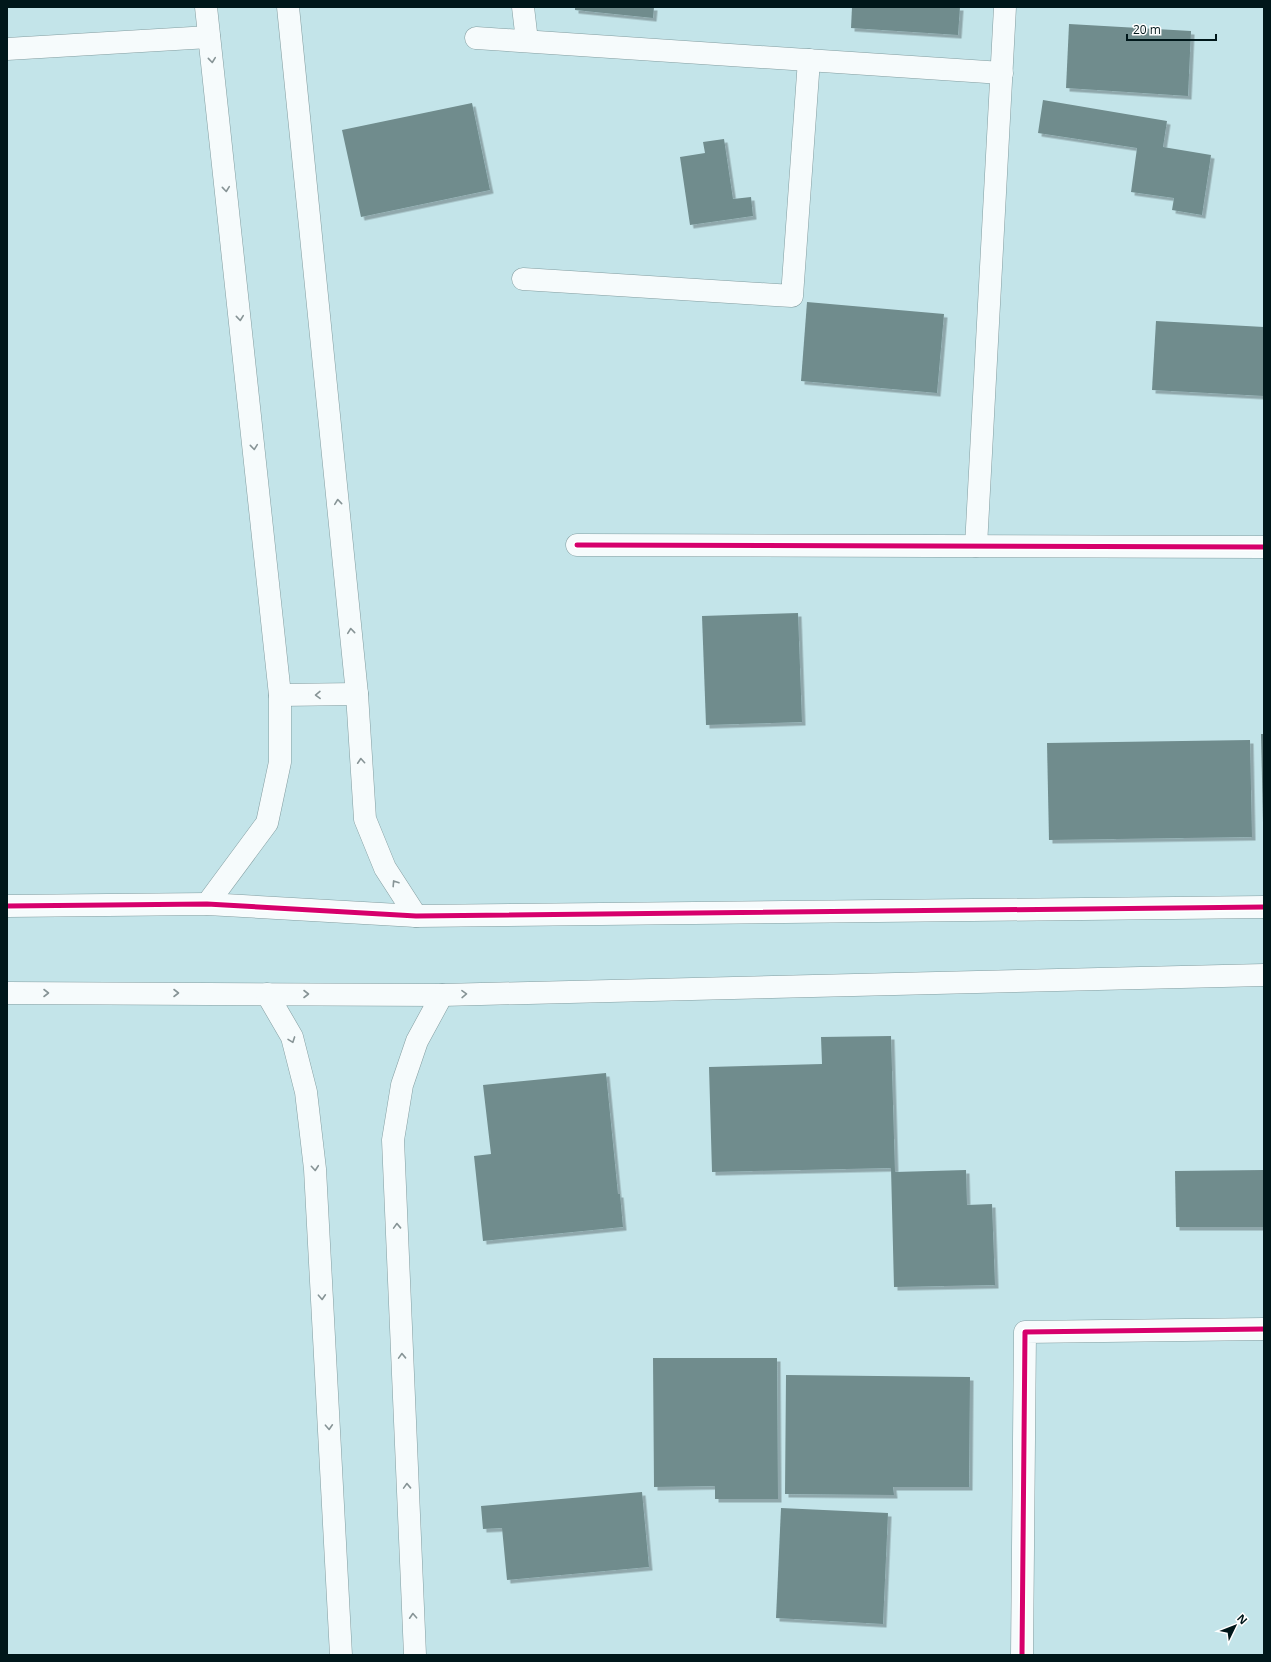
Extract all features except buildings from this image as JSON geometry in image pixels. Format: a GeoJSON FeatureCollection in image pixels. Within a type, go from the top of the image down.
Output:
{"type":"FeatureCollection","features":[{"type":"Feature","properties":{"kind":"street"},"geometry":{"type":"LineString","coordinates":[[206,7],[280,695],[280,762],[267,823],[207,904]]}},
{"type":"Feature","properties":{"kind":"street"},"geometry":{"type":"LineString","coordinates":[[288,7],[357,694],[365,819],[386,868],[416,916]]}},
{"type":"Feature","properties":{"kind":"street"},"geometry":{"type":"LineString","coordinates":[[523,7],[527,41]]}},
{"type":"Feature","properties":{"kind":"street"},"geometry":{"type":"LineString","coordinates":[[976,546],[1005,7]]}},
{"type":"Feature","properties":{"kind":"street"},"geometry":{"type":"LineString","coordinates":[[7,49],[209,37]]}},
{"type":"Feature","properties":{"kind":"street"},"geometry":{"type":"LineString","coordinates":[[476,38],[1002,73]]}},
{"type":"Feature","properties":{"kind":"street"},"geometry":{"type":"LineString","coordinates":[[523,280],[792,296],[809,60]]}},
{"type":"Feature","properties":{"kind":"street"},"geometry":{"type":"LineString","coordinates":[[577,546],[1264,547]]}},
{"type":"Feature","properties":{"kind":"street"},"geometry":{"type":"LineString","coordinates":[[280,695],[357,694]]}},
{"type":"Feature","properties":{"kind":"street"},"geometry":{"type":"LineString","coordinates":[[7,906],[207,904],[416,916],[1264,907]]}},
{"type":"Feature","properties":{"kind":"street"},"geometry":{"type":"LineString","coordinates":[[7,993],[442,995],[1264,975]]}},
{"type":"Feature","properties":{"kind":"street"},"geometry":{"type":"LineString","coordinates":[[266,994],[292,1038],[306,1092],[315,1170],[340,1655]]}},
{"type":"Feature","properties":{"kind":"street"},"geometry":{"type":"LineString","coordinates":[[415,1655],[393,1140],[402,1085],[417,1041],[442,995]]}},
{"type":"Feature","properties":{"kind":"street"},"geometry":{"type":"LineString","coordinates":[[1022,1655],[1025,1332],[1264,1329]]}},
{"type":"Feature","properties":{"kind":"cycle path"},"geometry":{"type":"LineString","coordinates":[[577,545],[1264,547]]}},
{"type":"Feature","properties":{"kind":"cycle path"},"geometry":{"type":"LineString","coordinates":[[7,906],[207,904],[416,916],[1264,907]]}},
{"type":"Feature","properties":{"kind":"cycle path"},"geometry":{"type":"LineString","coordinates":[[1022,1655],[1025,1332],[1264,1329]]}}]}
